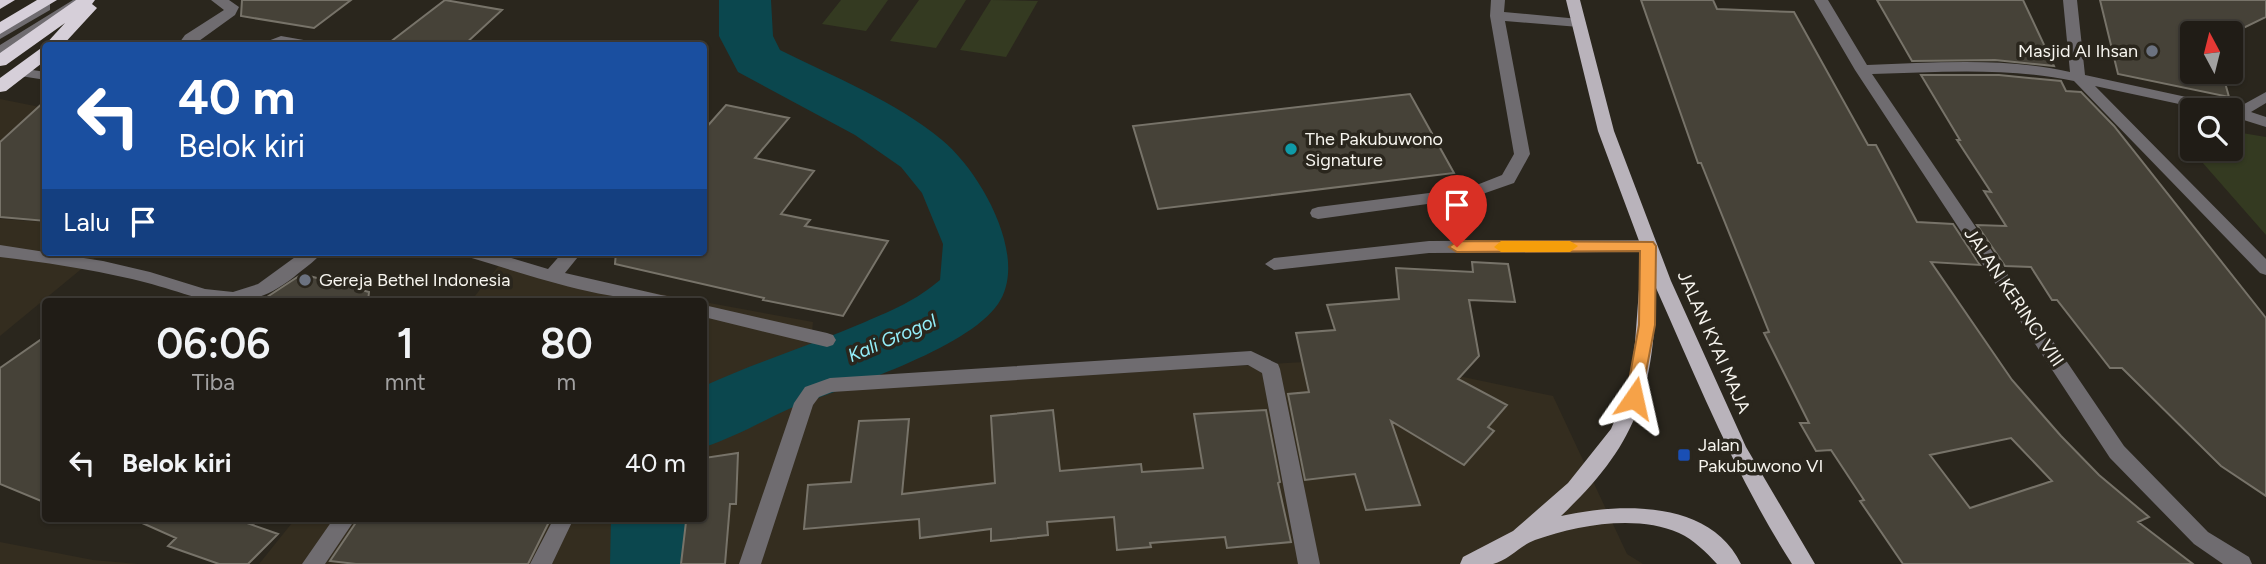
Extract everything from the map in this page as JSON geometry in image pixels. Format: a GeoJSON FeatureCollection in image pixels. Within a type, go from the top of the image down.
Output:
{"type":"FeatureCollection","features":[{"type":"Feature","properties":{"kind":"highway"},"geometry":{"type":"LineString","coordinates":[[0,4],[7,0]]}},
{"type":"Feature","properties":{"kind":"highway"},"geometry":{"type":"LineString","coordinates":[[0,32],[49,0]]}},
{"type":"Feature","properties":{"kind":"highway"},"geometry":{"type":"LineString","coordinates":[[0,61],[87,0]]}},
{"type":"Feature","properties":{"kind":"highway"},"geometry":{"type":"LineString","coordinates":[[56,42],[87,12],[94,0]]}},
{"type":"Feature","properties":{"kind":"highway"},"geometry":{"type":"LineString","coordinates":[[0,88],[42,54]]}},
{"type":"Feature","properties":{"kind":"main road"},"geometry":{"type":"LineString","coordinates":[[1526,534],[1599,461],[1634,398],[1647,325],[1648,246],[1606,131],[1573,0]]}},
{"type":"Feature","properties":{"kind":"main road","name":"JALAN KYAI MAJA"},"geometry":{"type":"LineString","coordinates":[[1648,246],[1737,449],[1781,529],[1804,564]]}},
{"type":"Feature","properties":{"kind":"main road"},"geometry":{"type":"LineString","coordinates":[[1471,564],[1526,534],[1580,519],[1631,513],[1654,517],[1695,531],[1710,542],[1730,564]]}},
{"type":"Feature","properties":{"kind":"street"},"geometry":{"type":"LineString","coordinates":[[0,32],[57,0]]}},
{"type":"Feature","properties":{"kind":"street"},"geometry":{"type":"LineString","coordinates":[[0,51],[82,0]]}},
{"type":"Feature","properties":{"kind":"street"},"geometry":{"type":"LineString","coordinates":[[187,42],[230,12],[232,7],[218,0]]}},
{"type":"Feature","properties":{"kind":"street"},"geometry":{"type":"LineString","coordinates":[[1564,0],[1573,0]]}},
{"type":"Feature","properties":{"kind":"street","name":"JALAN KERINCI VIII"},"geometry":{"type":"LineString","coordinates":[[1821,0],[1863,70],[2117,452],[2201,537],[2241,564]]}},
{"type":"Feature","properties":{"kind":"street"},"geometry":{"type":"LineString","coordinates":[[2070,0],[2078,76],[2266,269]]}},
{"type":"Feature","properties":{"kind":"street"},"geometry":{"type":"LineString","coordinates":[[1318,214],[1471,193],[1507,179],[1522,154],[1497,8],[1578,23]]}},
{"type":"Feature","properties":{"kind":"street"},"geometry":{"type":"LineString","coordinates":[[275,42],[293,42]]}},
{"type":"Feature","properties":{"kind":"street"},"geometry":{"type":"LineString","coordinates":[[1863,70],[1955,66],[2038,69],[2180,99]]}},
{"type":"Feature","properties":{"kind":"street"},"geometry":{"type":"LineString","coordinates":[[19,72],[42,75]]}},
{"type":"Feature","properties":{"kind":"street"},"geometry":{"type":"LineString","coordinates":[[2243,106],[2266,96]]}},
{"type":"Feature","properties":{"kind":"street"},"geometry":{"type":"LineString","coordinates":[[2243,114],[2266,122]]}},
{"type":"Feature","properties":{"kind":"street"},"geometry":{"type":"LineString","coordinates":[[1274,264],[1429,247],[1648,246]]}},
{"type":"Feature","properties":{"kind":"street"},"geometry":{"type":"LineString","coordinates":[[0,251],[140,274],[218,298]]}},
{"type":"Feature","properties":{"kind":"street"},"geometry":{"type":"LineString","coordinates":[[229,298],[265,289],[308,256]]}},
{"type":"Feature","properties":{"kind":"street"},"geometry":{"type":"LineString","coordinates":[[484,256],[552,276],[648,298]]}},
{"type":"Feature","properties":{"kind":"street"},"geometry":{"type":"LineString","coordinates":[[552,276],[570,256]]}},
{"type":"Feature","properties":{"kind":"street"},"geometry":{"type":"LineString","coordinates":[[707,312],[827,340]]}},
{"type":"Feature","properties":{"kind":"street"},"geometry":{"type":"LineString","coordinates":[[750,564],[804,403],[812,392],[830,385],[1251,358],[1271,369],[1309,564]]}},
{"type":"Feature","properties":{"kind":"street"},"geometry":{"type":"LineString","coordinates":[[313,564],[343,522]]}},
{"type":"Feature","properties":{"kind":"street"},"geometry":{"type":"LineString","coordinates":[[541,564],[562,522]]}},
{"type":"Feature","properties":{"kind":"shaded area"},"geometry":{"type":"Polygon","coordinates":[[[0,99],[42,107],[42,115],[0,213],[0,99]]]}},
{"type":"Feature","properties":{"kind":"shaded area"},"geometry":{"type":"Polygon","coordinates":[[[0,219],[42,222],[42,256],[97,256],[46,298],[42,298],[42,301],[0,336],[0,219]]]}},
{"type":"Feature","properties":{"kind":"shaded area"},"geometry":{"type":"Polygon","coordinates":[[[500,264],[682,298],[473,298],[500,264]]]}},
{"type":"Feature","properties":{"kind":"shaded area"},"geometry":{"type":"Polygon","coordinates":[[[707,303],[813,322],[806,391],[1373,358],[1553,396],[1627,554],[1643,564],[259,564],[293,522],[707,522],[707,303]]]}},
{"type":"Feature","properties":{"kind":"shaded area"},"geometry":{"type":"Polygon","coordinates":[[[0,542],[93,560],[138,564],[0,564],[0,542]]]}},
{"type":"Feature","properties":{"kind":"green space"},"geometry":{"type":"Polygon","coordinates":[[[841,0],[888,0],[866,31],[822,24],[841,0]]]}},
{"type":"Feature","properties":{"kind":"green space"},"geometry":{"type":"Polygon","coordinates":[[[919,0],[966,0],[936,48],[890,41],[919,0]]]}},
{"type":"Feature","properties":{"kind":"green space"},"geometry":{"type":"Polygon","coordinates":[[[991,0],[1038,1],[1006,57],[960,50],[991,0]]]}},
{"type":"Feature","properties":{"kind":"green space"},"geometry":{"type":"Polygon","coordinates":[[[2243,133],[2266,137],[2266,235],[2202,162],[2243,161],[2243,133]]]}},
{"type":"Feature","properties":{"kind":"building"},"geometry":{"type":"Polygon","coordinates":[[[242,0],[351,0],[314,28],[241,16],[242,0]]]}},
{"type":"Feature","properties":{"kind":"building"},"geometry":{"type":"Polygon","coordinates":[[[445,0],[502,10],[467,42],[390,42],[445,0]]]}},
{"type":"Feature","properties":{"kind":"building"},"geometry":{"type":"Polygon","coordinates":[[[1641,0],[1713,0],[1717,9],[1794,12],[1868,145],[1876,145],[1917,222],[1953,224],[1980,265],[1931,262],[2012,380],[2099,475],[2149,517],[2138,522],[2193,564],[1903,564],[1860,501],[1864,500],[1831,450],[1816,451],[1800,423],[1809,423],[1764,333],[1769,332],[1701,163],[1698,163],[1641,0]],[[2011,438],[1930,455],[1970,508],[2052,481],[2011,438]]]}},
{"type":"Feature","properties":{"kind":"building"},"geometry":{"type":"Polygon","coordinates":[[[1877,0],[2023,0],[2054,66],[1995,60],[1912,61],[1877,0]]]}},
{"type":"Feature","properties":{"kind":"building","name":"Masjid Al Ihsan"},"geometry":{"type":"Polygon","coordinates":[[[2100,0],[2266,0],[2266,17],[2244,28],[2244,21],[2180,21],[2180,84],[2225,84],[2229,97],[2118,74],[2100,0]]]}},
{"type":"Feature","properties":{"kind":"building"},"geometry":{"type":"Polygon","coordinates":[[[1921,75],[1999,75],[2061,81],[2066,91],[2081,92],[2114,126],[2266,318],[2266,496],[2221,466],[2122,368],[2110,368],[2057,300],[2052,300],[2031,267],[2005,266],[1977,225],[2006,226],[1984,191],[1991,192],[1957,140],[1960,140],[1921,75]]]}},
{"type":"Feature","properties":{"kind":"building","name":"The Pakubuwono Signature"},"geometry":{"type":"Polygon","coordinates":[[[1410,94],[1454,173],[1158,209],[1133,126],[1410,94]]]}},
{"type":"Feature","properties":{"kind":"building"},"geometry":{"type":"Polygon","coordinates":[[[42,104],[42,221],[0,217],[0,142],[42,104]]]}},
{"type":"Feature","properties":{"kind":"building"},"geometry":{"type":"Polygon","coordinates":[[[726,105],[789,118],[755,158],[814,171],[781,214],[810,220],[805,226],[888,241],[843,316],[763,300],[764,298],[615,264],[616,256],[707,256],[707,127],[726,105]]]}},
{"type":"Feature","properties":{"kind":"building"},"geometry":{"type":"Polygon","coordinates":[[[1472,262],[1508,264],[1515,302],[1469,300],[1479,356],[1458,379],[1507,405],[1488,427],[1494,431],[1464,465],[1391,421],[1420,505],[1366,510],[1355,474],[1305,480],[1288,394],[1309,392],[1296,333],[1335,330],[1327,305],[1399,299],[1396,268],[1473,272],[1472,262]]]}},
{"type":"Feature","properties":{"kind":"building","name":"Gereja Bethel Indonesia"},"geometry":{"type":"Polygon","coordinates":[[[302,274],[369,292],[368,298],[266,298],[302,274]]]}},
{"type":"Feature","properties":{"kind":"building"},"geometry":{"type":"Polygon","coordinates":[[[42,339],[42,501],[0,484],[0,368],[42,339]]]}},
{"type":"Feature","properties":{"kind":"building"},"geometry":{"type":"Polygon","coordinates":[[[1053,410],[1060,471],[1141,464],[1142,472],[1203,468],[1194,414],[1266,410],[1291,542],[1227,548],[1225,537],[1150,543],[1151,547],[1117,550],[1114,517],[1047,522],[1048,535],[991,541],[991,529],[920,538],[919,519],[804,529],[808,485],[851,482],[859,421],[909,419],[902,494],[995,483],[991,416],[1053,410]]]}},
{"type":"Feature","properties":{"kind":"building"},"geometry":{"type":"Polygon","coordinates":[[[738,453],[736,504],[730,504],[725,564],[681,564],[686,522],[707,522],[707,458],[738,453]]]}},
{"type":"Feature","properties":{"kind":"building"},"geometry":{"type":"Polygon","coordinates":[[[140,522],[244,522],[278,534],[248,564],[219,564],[168,546],[176,538],[140,522]]]}},
{"type":"Feature","properties":{"kind":"building"},"geometry":{"type":"Polygon","coordinates":[[[356,522],[549,522],[528,564],[356,564],[330,561],[356,522]]]}},
{"type":"Feature","properties":{"kind":"waterway","name":"Kali Grogol"},"geometry":{"type":"LineString","coordinates":[[707,417],[763,390],[850,358],[943,316],[973,289],[975,244],[950,187],[922,154],[876,122],[757,60],[746,36],[745,0]]}},
{"type":"Feature","properties":{"kind":"waterway","name":"Kali Grogol"},"geometry":{"type":"LineString","coordinates":[[650,522],[651,564]]}},
{"type":"Feature","properties":{"kind":"slow traffic"},"geometry":{"type":"LineString","coordinates":[[1501,247],[1570,246]]}},
{"type":"Feature","properties":{"kind":"place","name":"Masjid Al Ihsan"},"geometry":{"type":"Point","coordinates":[2152,51]}},
{"type":"Feature","properties":{"kind":"place","name":"The Pakubuwono Signature"},"geometry":{"type":"Point","coordinates":[1291,149]}},
{"type":"Feature","properties":{"kind":"place","name":"Gereja Bethel Indonesia"},"geometry":{"type":"Point","coordinates":[305,280]}},
{"type":"Feature","properties":{"kind":"place","name":"Jalan Pakubuwono VI"},"geometry":{"type":"Point","coordinates":[1684,455]}},
{"type":"Feature","properties":{"kind":"route"},"geometry":{"type":"LineString","coordinates":[[1457,247],[1648,246],[1647,325],[1634,398]]}}]}
